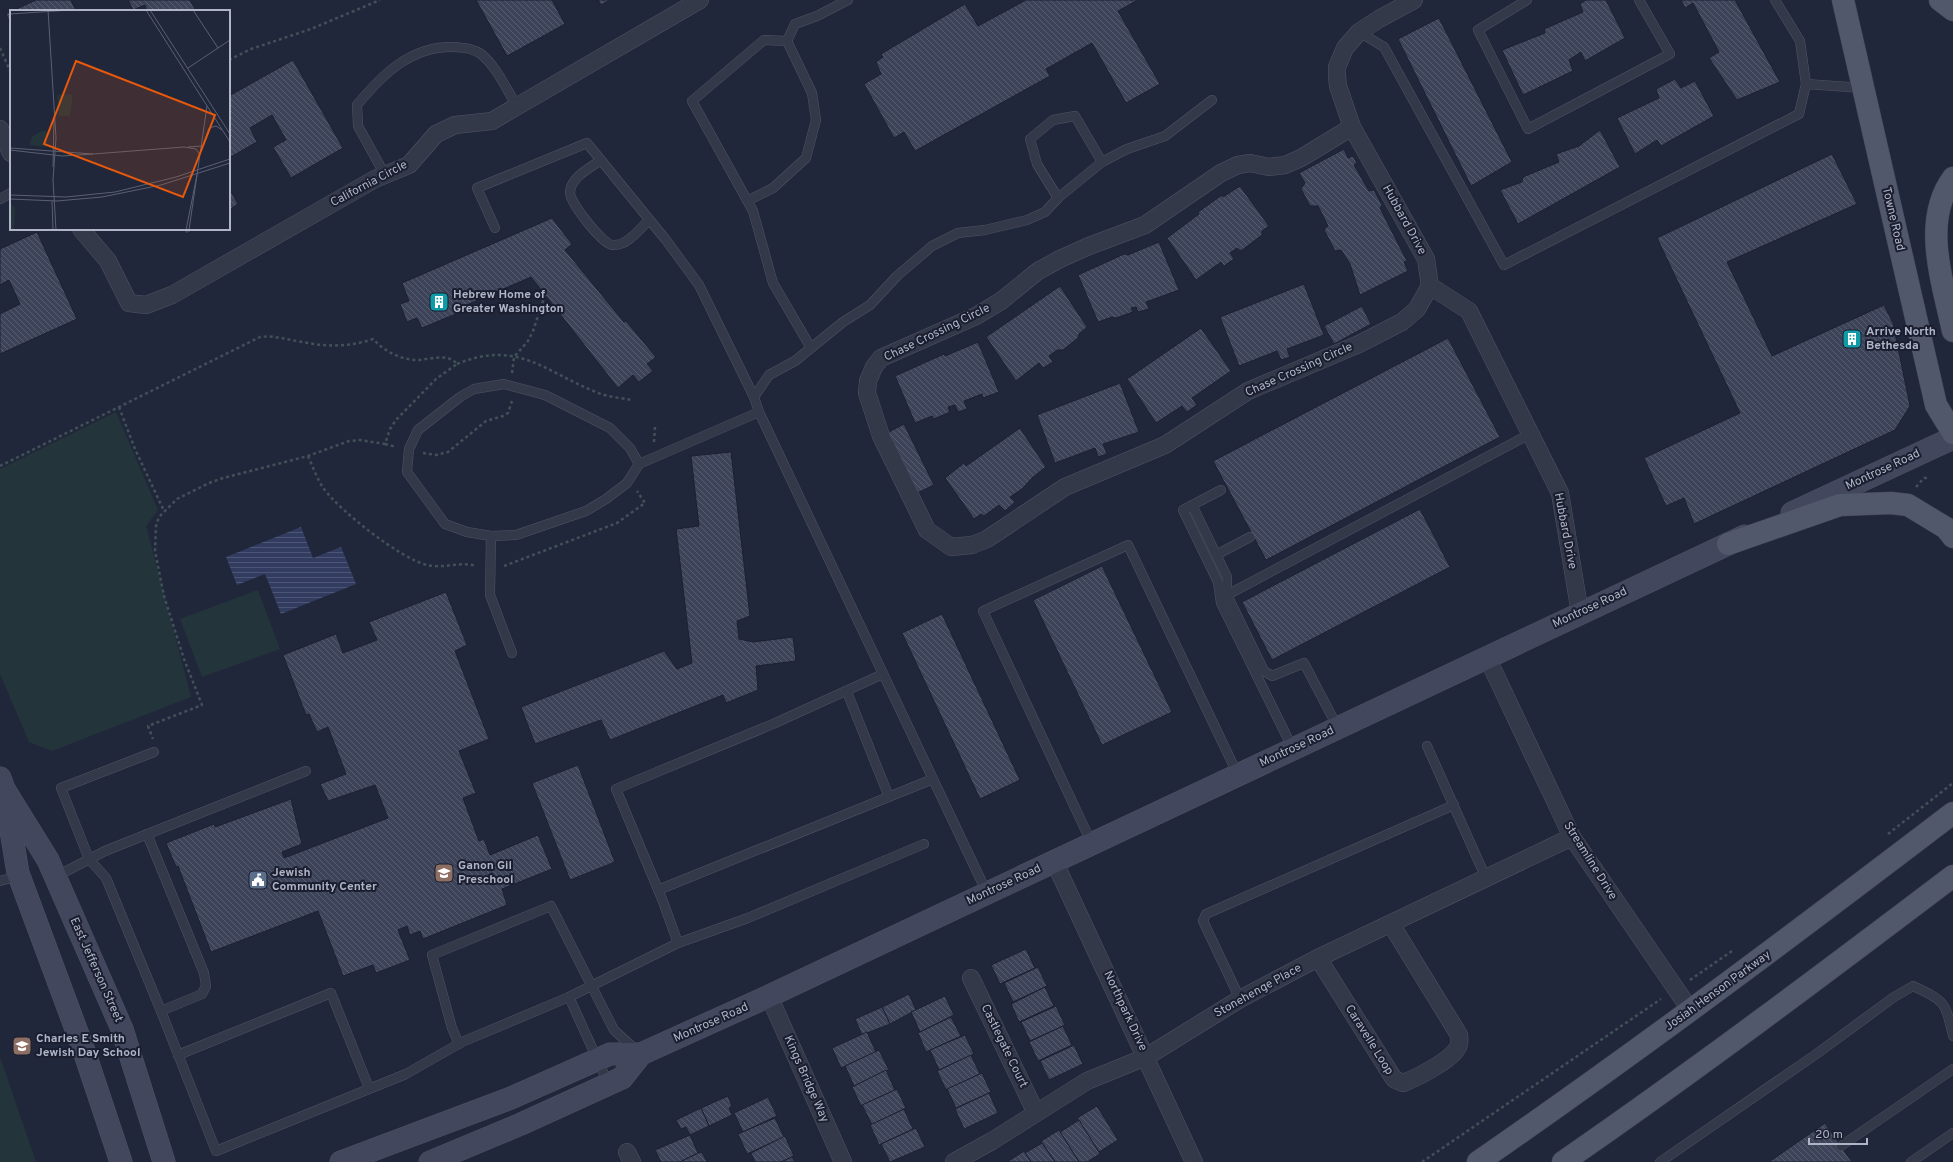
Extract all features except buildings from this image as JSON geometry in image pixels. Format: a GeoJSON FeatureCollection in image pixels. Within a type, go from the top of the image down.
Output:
{"type":"FeatureCollection","features":[{"type":"Feature","properties":{"kind":"main road","name":"Towne Road"},"geometry":{"type":"LineString","coordinates":[[1843,0],[1936,405],[1953,433]]}},
{"type":"Feature","properties":{"kind":"main road"},"geometry":{"type":"LineString","coordinates":[[1940,0],[1953,10]]}},
{"type":"Feature","properties":{"kind":"main road"},"geometry":{"type":"LineString","coordinates":[[1953,178],[1936,217],[1936,251],[1953,331]]}},
{"type":"Feature","properties":{"kind":"main road"},"geometry":{"type":"LineString","coordinates":[[1728,544],[1840,505],[1891,503],[1908,505],[1946,528],[1953,537]]}},
{"type":"Feature","properties":{"kind":"main road","name":"Josiah Henson Parkway"},"geometry":{"type":"LineString","coordinates":[[1478,1162],[1599,1079],[1776,948],[1953,813]]}},
{"type":"Feature","properties":{"kind":"main road"},"geometry":{"type":"LineString","coordinates":[[1563,1162],[1628,1117],[1807,987],[1953,876]]}},
{"type":"Feature","properties":{"kind":"street","name":"California Circle"},"geometry":{"type":"LineString","coordinates":[[83,230],[108,261],[129,304],[146,305],[172,295],[385,175],[409,165],[436,134],[455,125],[492,121],[700,0]]}},
{"type":"Feature","properties":{"kind":"street","name":"Hubbard Drive"},"geometry":{"type":"LineString","coordinates":[[1414,0],[1359,32],[1345,48],[1337,68],[1338,86],[1352,127],[1426,259],[1430,286],[1469,311],[1560,493],[1580,613]]}},
{"type":"Feature","properties":{"kind":"street","name":"Chase Crossing Circle"},"geometry":{"type":"LineString","coordinates":[[1352,127],[1301,158],[1285,165],[1268,167],[1250,163],[1238,165],[1221,173],[1145,225],[1089,246],[1060,259],[1038,271],[1001,301],[976,316],[881,358],[874,366],[868,381],[868,393],[881,436],[909,496],[927,530],[951,547],[972,545],[987,539],[1065,487],[1165,444],[1248,391],[1359,344],[1402,322],[1417,309],[1430,286]]}},
{"type":"Feature","properties":{"kind":"street"},"geometry":{"type":"LineString","coordinates":[[1,134],[10,151]]}},
{"type":"Feature","properties":{"kind":"street","name":"Montrose Road"},"geometry":{"type":"LineString","coordinates":[[341,1162],[511,1098],[610,1054],[641,1054],[769,996],[1953,438]]}},
{"type":"Feature","properties":{"kind":"street","name":"Streamline Drive"},"geometry":{"type":"LineString","coordinates":[[1487,657],[1572,837],[1691,1011]]}},
{"type":"Feature","properties":{"kind":"street","name":"East Jefferson Street"},"geometry":{"type":"LineString","coordinates":[[2,784],[48,860],[122,1029],[164,1162]]}},
{"type":"Feature","properties":{"kind":"street","name":"East Jefferson Street"},"geometry":{"type":"LineString","coordinates":[[2,784],[9,879],[84,1048],[121,1162]]}},
{"type":"Feature","properties":{"kind":"street","name":"Stonehenge Place"},"geometry":{"type":"LineString","coordinates":[[954,1162],[1087,1081],[1146,1057],[1240,999],[1318,958],[1572,837]]}},
{"type":"Feature","properties":{"kind":"street","name":"Northpark Drive"},"geometry":{"type":"LineString","coordinates":[[1054,861],[1194,1162]]}},
{"type":"Feature","properties":{"kind":"street","name":"Caravelle Loop"},"geometry":{"type":"LineString","coordinates":[[1318,958],[1394,1079],[1403,1083],[1419,1077],[1455,1052],[1459,1044],[1458,1035],[1391,924]]}},
{"type":"Feature","properties":{"kind":"street","name":"Castlegate Court"},"geometry":{"type":"LineString","coordinates":[[971,978],[1036,1113]]}},
{"type":"Feature","properties":{"kind":"street","name":"Kings Bridge Way"},"geometry":{"type":"LineString","coordinates":[[769,996],[843,1162]]}},
{"type":"Feature","properties":{"kind":"street","name":"Montrose Road"},"geometry":{"type":"LineString","coordinates":[[430,1162],[609,1085],[622,1078],[641,1054]]}},
{"type":"Feature","properties":{"kind":"lane"},"geometry":{"type":"LineString","coordinates":[[787,41],[795,24],[817,16],[848,0]]}},
{"type":"Feature","properties":{"kind":"lane"},"geometry":{"type":"LineString","coordinates":[[1527,0],[1478,30],[1528,130],[1670,54],[1639,0]]}},
{"type":"Feature","properties":{"kind":"lane"},"geometry":{"type":"LineString","coordinates":[[1359,32],[1384,46],[1504,265],[1799,114],[1806,84],[1800,41],[1774,0]]}},
{"type":"Feature","properties":{"kind":"lane"},"geometry":{"type":"LineString","coordinates":[[787,41],[764,40],[692,101],[752,211],[773,283],[811,348]]}},
{"type":"Feature","properties":{"kind":"lane"},"geometry":{"type":"LineString","coordinates":[[747,201],[773,188],[806,158],[816,120],[812,93],[787,41]]}},
{"type":"Feature","properties":{"kind":"lane"},"geometry":{"type":"LineString","coordinates":[[385,175],[358,126],[357,105],[375,83],[395,65],[410,56],[445,47],[470,48],[490,62],[517,106]]}},
{"type":"Feature","properties":{"kind":"lane"},"geometry":{"type":"LineString","coordinates":[[1806,84],[1863,88]]}},
{"type":"Feature","properties":{"kind":"lane"},"geometry":{"type":"LineString","coordinates":[[754,397],[769,375],[795,361],[843,322],[870,305],[897,276],[932,246],[958,233],[985,230],[1027,220],[1045,212],[1058,198],[1102,162],[1127,149],[1165,136],[1212,100]]}},
{"type":"Feature","properties":{"kind":"lane"},"geometry":{"type":"LineString","coordinates":[[1058,198],[1037,164],[1030,139],[1053,120],[1075,116],[1102,162]]}},
{"type":"Feature","properties":{"kind":"lane"},"geometry":{"type":"LineString","coordinates":[[495,228],[477,188],[587,143],[650,220],[699,285],[754,397],[759,412],[987,893]]}},
{"type":"Feature","properties":{"kind":"lane"},"geometry":{"type":"LineString","coordinates":[[601,160],[576,178],[570,192],[573,202],[604,241],[612,245],[626,242],[650,220]]}},
{"type":"Feature","properties":{"kind":"lane"},"geometry":{"type":"LineString","coordinates":[[0,199],[10,194]]}},
{"type":"Feature","properties":{"kind":"lane"},"geometry":{"type":"LineString","coordinates":[[639,464],[630,448],[610,428],[545,395],[504,384],[474,389],[460,397],[418,430],[409,449],[407,472],[445,524],[467,532],[491,536],[516,535],[586,511],[606,499],[627,483],[639,464],[759,412]]}},
{"type":"Feature","properties":{"kind":"lane"},"geometry":{"type":"LineString","coordinates":[[1227,595],[1530,434]]}},
{"type":"Feature","properties":{"kind":"lane"},"geometry":{"type":"LineString","coordinates":[[1221,490],[1183,510],[1218,582],[1221,603],[1293,749]]}},
{"type":"Feature","properties":{"kind":"lane"},"geometry":{"type":"LineString","coordinates":[[1192,505],[1227,577],[1227,595],[1264,671],[1272,676],[1304,663],[1338,728]]}},
{"type":"Feature","properties":{"kind":"lane"},"geometry":{"type":"LineString","coordinates":[[491,536],[490,595],[512,653]]}},
{"type":"Feature","properties":{"kind":"lane"},"geometry":{"type":"LineString","coordinates":[[1216,555],[1250,536]]}},
{"type":"Feature","properties":{"kind":"lane"},"geometry":{"type":"LineString","coordinates":[[1092,844],[983,611],[1128,545],[1238,775]]}},
{"type":"Feature","properties":{"kind":"lane"},"geometry":{"type":"LineString","coordinates":[[678,943],[658,890],[616,789],[847,692],[883,674]]}},
{"type":"Feature","properties":{"kind":"lane"},"geometry":{"type":"LineString","coordinates":[[847,692],[889,797]]}},
{"type":"Feature","properties":{"kind":"lane"},"geometry":{"type":"LineString","coordinates":[[1427,746],[1486,878]]}},
{"type":"Feature","properties":{"kind":"lane"},"geometry":{"type":"LineString","coordinates":[[154,752],[61,788],[89,859],[106,878],[161,1011],[216,1151],[406,1074],[459,1044],[569,997],[678,943],[748,918],[924,844]]}},
{"type":"Feature","properties":{"kind":"lane"},"geometry":{"type":"LineString","coordinates":[[55,877],[89,859],[147,834],[306,771]]}},
{"type":"Feature","properties":{"kind":"lane"},"geometry":{"type":"LineString","coordinates":[[658,890],[933,779]]}},
{"type":"Feature","properties":{"kind":"lane"},"geometry":{"type":"LineString","coordinates":[[1240,999],[1203,921],[1206,914],[1454,805]]}},
{"type":"Feature","properties":{"kind":"lane"},"geometry":{"type":"LineString","coordinates":[[147,834],[204,973],[206,986],[202,994],[161,1011]]}},
{"type":"Feature","properties":{"kind":"lane"},"geometry":{"type":"LineString","coordinates":[[459,1044],[452,1028],[432,955],[551,906],[614,1030],[641,1054]]}},
{"type":"Feature","properties":{"kind":"lane"},"geometry":{"type":"LineString","coordinates":[[1660,1162],[1815,1055],[1894,997],[1913,986],[1938,997],[1948,1011],[1953,1036]]}},
{"type":"Feature","properties":{"kind":"lane"},"geometry":{"type":"LineString","coordinates":[[178,1055],[331,993],[369,1088]]}},
{"type":"Feature","properties":{"kind":"lane"},"geometry":{"type":"LineString","coordinates":[[569,997],[609,1085]]}},
{"type":"Feature","properties":{"kind":"lane"},"geometry":{"type":"LineString","coordinates":[[1841,1146],[1953,1069]]}},
{"type":"Feature","properties":{"kind":"lane"},"geometry":{"type":"LineString","coordinates":[[1911,1162],[1953,1133]]}},
{"type":"Feature","properties":{"kind":"path"},"geometry":{"type":"LineString","coordinates":[[230,60],[251,49],[311,29],[380,0]]}},
{"type":"Feature","properties":{"kind":"path"},"geometry":{"type":"LineString","coordinates":[[0,48],[10,71]]}},
{"type":"Feature","properties":{"kind":"path"},"geometry":{"type":"LineString","coordinates":[[511,375],[514,357],[528,341],[533,331],[545,295]]}},
{"type":"Feature","properties":{"kind":"path"},"geometry":{"type":"LineString","coordinates":[[0,466],[252,341],[268,336],[304,343],[345,346],[359,344],[373,339],[390,353],[403,358],[417,360],[448,358],[457,364]]}},
{"type":"Feature","properties":{"kind":"path"},"geometry":{"type":"LineString","coordinates":[[154,752],[158,750],[148,726],[202,705],[167,606],[155,551],[155,531],[159,517],[177,499],[208,483],[308,456],[349,441],[360,440],[385,444],[390,429],[396,420],[436,379],[457,364],[478,358],[514,357],[543,365],[597,393],[632,400]]}},
{"type":"Feature","properties":{"kind":"path"},"geometry":{"type":"LineString","coordinates":[[421,452],[436,455],[448,452],[486,421],[508,413],[513,394]]}},
{"type":"Feature","properties":{"kind":"path"},"geometry":{"type":"LineString","coordinates":[[120,407],[135,449],[164,512]]}},
{"type":"Feature","properties":{"kind":"path"},"geometry":{"type":"LineString","coordinates":[[653,450],[655,427]]}},
{"type":"Feature","properties":{"kind":"path"},"geometry":{"type":"LineString","coordinates":[[308,456],[324,489],[335,501],[368,530],[393,547],[416,561],[428,565],[443,567],[469,564],[479,567]]}},
{"type":"Feature","properties":{"kind":"path"},"geometry":{"type":"LineString","coordinates":[[1915,488],[1924,478],[1929,478]]}},
{"type":"Feature","properties":{"kind":"path"},"geometry":{"type":"LineString","coordinates":[[500,567],[617,523],[645,503],[636,490],[639,486]]}},
{"type":"Feature","properties":{"kind":"path"},"geometry":{"type":"LineString","coordinates":[[1422,1162],[1667,995]]}},
{"type":"Feature","properties":{"kind":"shaded area"},"geometry":{"type":"Polygon","coordinates":[[[116,412],[158,510],[146,526],[191,697],[52,751],[29,742],[0,674],[0,469],[116,412]]]}},
{"type":"Feature","properties":{"kind":"shaded area"},"geometry":{"type":"Polygon","coordinates":[[[258,590],[280,649],[202,677],[180,619],[258,590]]]}},
{"type":"Feature","properties":{"kind":"shaded area"},"geometry":{"type":"Polygon","coordinates":[[[0,1057],[36,1162],[0,1162],[0,1057]]]}},
{"type":"Feature","properties":{"kind":"water"},"geometry":{"type":"Polygon","coordinates":[[[301,527],[313,558],[341,547],[356,584],[281,614],[265,574],[237,585],[226,557],[301,527]]]}},
{"type":"Feature","properties":{"kind":"place","name":"Hebrew Home of Greater Washington"},"geometry":{"type":"Point","coordinates":[439,302]}},
{"type":"Feature","properties":{"kind":"place","name":"Arrive North Bethesda"},"geometry":{"type":"Point","coordinates":[1852,339]}},
{"type":"Feature","properties":{"kind":"place","name":"Ganon Gil Preschool"},"geometry":{"type":"Point","coordinates":[444,873]}},
{"type":"Feature","properties":{"kind":"place","name":"Jewish Community Center"},"geometry":{"type":"Point","coordinates":[258,880]}},
{"type":"Feature","properties":{"kind":"place","name":"Charles E Smith Jewish Day School"},"geometry":{"type":"Point","coordinates":[22,1046]}}]}
